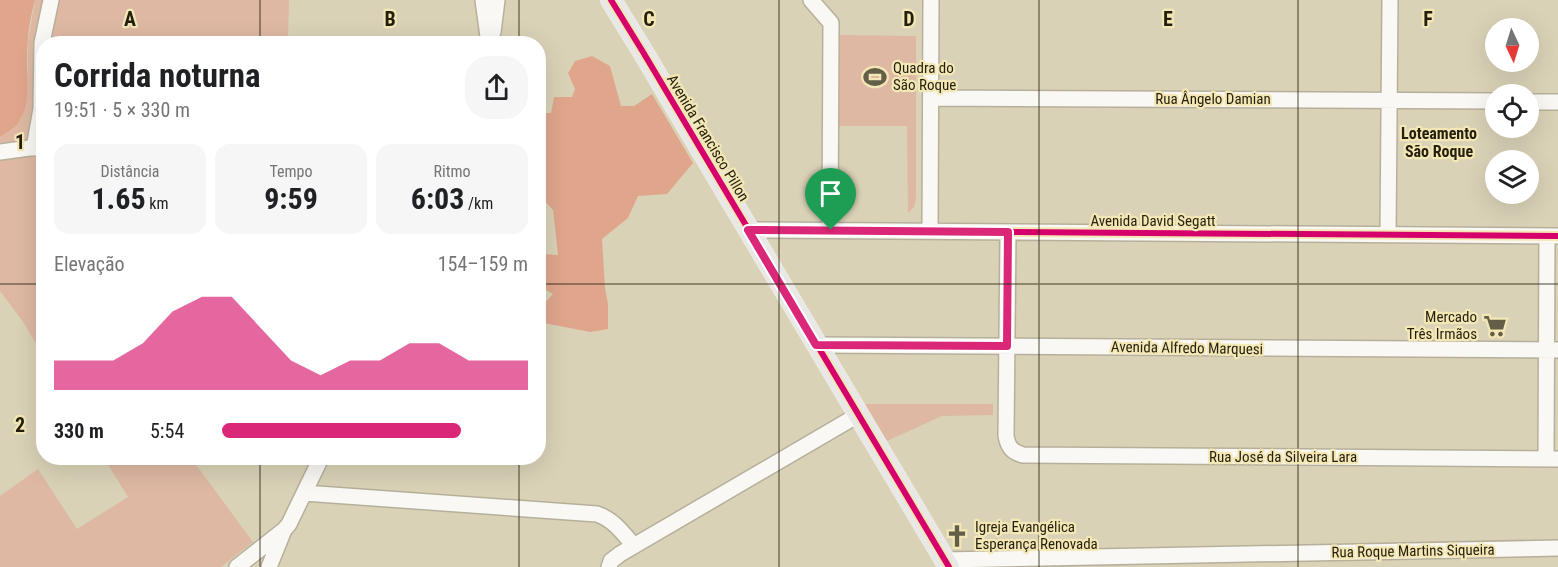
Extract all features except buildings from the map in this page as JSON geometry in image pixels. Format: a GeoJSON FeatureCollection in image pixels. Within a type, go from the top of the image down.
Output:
{"type":"FeatureCollection","features":[{"type":"Feature","properties":{"kind":"main road","name":"Avenida Francisco Pillon"},"geometry":{"type":"LineString","coordinates":[[611,0],[947,564]]}},
{"type":"Feature","properties":{"kind":"street"},"geometry":{"type":"LineString","coordinates":[[43,36],[51,0]]}},
{"type":"Feature","properties":{"kind":"street"},"geometry":{"type":"LineString","coordinates":[[483,0],[490,36]]}},
{"type":"Feature","properties":{"kind":"street"},"geometry":{"type":"LineString","coordinates":[[492,36],[497,0]]}},
{"type":"Feature","properties":{"kind":"street"},"geometry":{"type":"LineString","coordinates":[[811,0],[831,23],[831,230]]}},
{"type":"Feature","properties":{"kind":"street"},"geometry":{"type":"LineString","coordinates":[[930,231],[931,0]]}},
{"type":"Feature","properties":{"kind":"street"},"geometry":{"type":"LineString","coordinates":[[1388,235],[1390,0]]}},
{"type":"Feature","properties":{"kind":"street","name":"Rua Ângelo Damian"},"geometry":{"type":"LineString","coordinates":[[931,98],[1485,101]]}},
{"type":"Feature","properties":{"kind":"street"},"geometry":{"type":"LineString","coordinates":[[1539,102],[1558,102]]}},
{"type":"Feature","properties":{"kind":"street"},"geometry":{"type":"LineString","coordinates":[[0,152],[36,147]]}},
{"type":"Feature","properties":{"kind":"street","name":"Avenida David Segatt"},"geometry":{"type":"LineString","coordinates":[[748,230],[1553,236]]}},
{"type":"Feature","properties":{"kind":"street"},"geometry":{"type":"LineString","coordinates":[[1007,346],[1008,232]]}},
{"type":"Feature","properties":{"kind":"street"},"geometry":{"type":"LineString","coordinates":[[1552,459],[1553,236]]}},
{"type":"Feature","properties":{"kind":"street","name":"Avenida Alfredo Marquesi"},"geometry":{"type":"LineString","coordinates":[[816,345],[1552,350]]}},
{"type":"Feature","properties":{"kind":"street","name":"Rua José da Silveira Lara"},"geometry":{"type":"LineString","coordinates":[[1007,346],[1007,443],[1015,453],[1023,455],[1552,459]]}},
{"type":"Feature","properties":{"kind":"street"},"geometry":{"type":"LineString","coordinates":[[609,567],[611,561],[634,546],[858,415]]}},
{"type":"Feature","properties":{"kind":"street"},"geometry":{"type":"LineString","coordinates":[[237,567],[289,524],[318,465]]}},
{"type":"Feature","properties":{"kind":"street"},"geometry":{"type":"LineString","coordinates":[[304,493],[597,514],[606,517],[617,526],[634,546]]}},
{"type":"Feature","properties":{"kind":"street"},"geometry":{"type":"LineString","coordinates":[[251,556],[268,567],[284,530]]}},
{"type":"Feature","properties":{"kind":"street","name":"Rua Roque Martins Siqueira"},"geometry":{"type":"LineString","coordinates":[[947,564],[1558,548]]}},
{"type":"Feature","properties":{"kind":"shaded area"},"geometry":{"type":"Polygon","coordinates":[[[0,0],[35,0],[28,43],[26,104],[17,124],[0,137],[0,0]]]}},
{"type":"Feature","properties":{"kind":"shaded area"},"geometry":{"type":"Polygon","coordinates":[[[35,0],[289,0],[288,36],[36,36],[36,344],[24,323],[0,291],[0,137],[21,119],[27,97],[28,41],[35,0]]]}},
{"type":"Feature","properties":{"kind":"shaded area"},"geometry":{"type":"Polygon","coordinates":[[[839,35],[916,36],[916,198],[914,207],[908,213],[907,126],[839,126],[839,35]]]}},
{"type":"Feature","properties":{"kind":"shaded area"},"geometry":{"type":"Polygon","coordinates":[[[592,56],[610,66],[621,106],[634,106],[652,94],[693,163],[667,194],[638,196],[628,218],[602,239],[608,329],[590,332],[546,323],[546,302],[553,294],[546,290],[546,254],[558,255],[553,210],[546,202],[546,113],[551,113],[554,97],[572,97],[575,89],[568,73],[575,61],[592,56]]]}},
{"type":"Feature","properties":{"kind":"shaded area"},"geometry":{"type":"Polygon","coordinates":[[[864,404],[993,404],[993,415],[942,416],[887,441],[864,404]]]}},
{"type":"Feature","properties":{"kind":"shaded area"},"geometry":{"type":"Polygon","coordinates":[[[108,465],[196,465],[253,542],[221,567],[0,567],[0,496],[38,469],[77,529],[128,497],[108,465]]]}},
{"type":"Feature","properties":{"kind":"cycle path"},"geometry":{"type":"LineString","coordinates":[[611,0],[949,567]]}},
{"type":"Feature","properties":{"kind":"cycle path"},"geometry":{"type":"LineString","coordinates":[[749,230],[1558,236]]}},
{"type":"Feature","properties":{"kind":"place","name":"Quadra do São Roque"},"geometry":{"type":"Point","coordinates":[875,77]}},
{"type":"Feature","properties":{"kind":"place","name":"Mercado Três Irmãos"},"geometry":{"type":"Point","coordinates":[1495,326]}},
{"type":"Feature","properties":{"kind":"place","name":"Igreja Evangélica Esperança Renovada"},"geometry":{"type":"Point","coordinates":[957,536]}},
{"type":"Feature","properties":{"kind":"district","name":"Loteamento São Roque"},"geometry":{"type":"Point","coordinates":[1439,142]}},
{"type":"Feature","properties":{"kind":"route"},"geometry":{"type":"LineString","coordinates":[[748,230],[831,230],[1008,232],[1007,346],[816,345],[748,230]]}}]}
